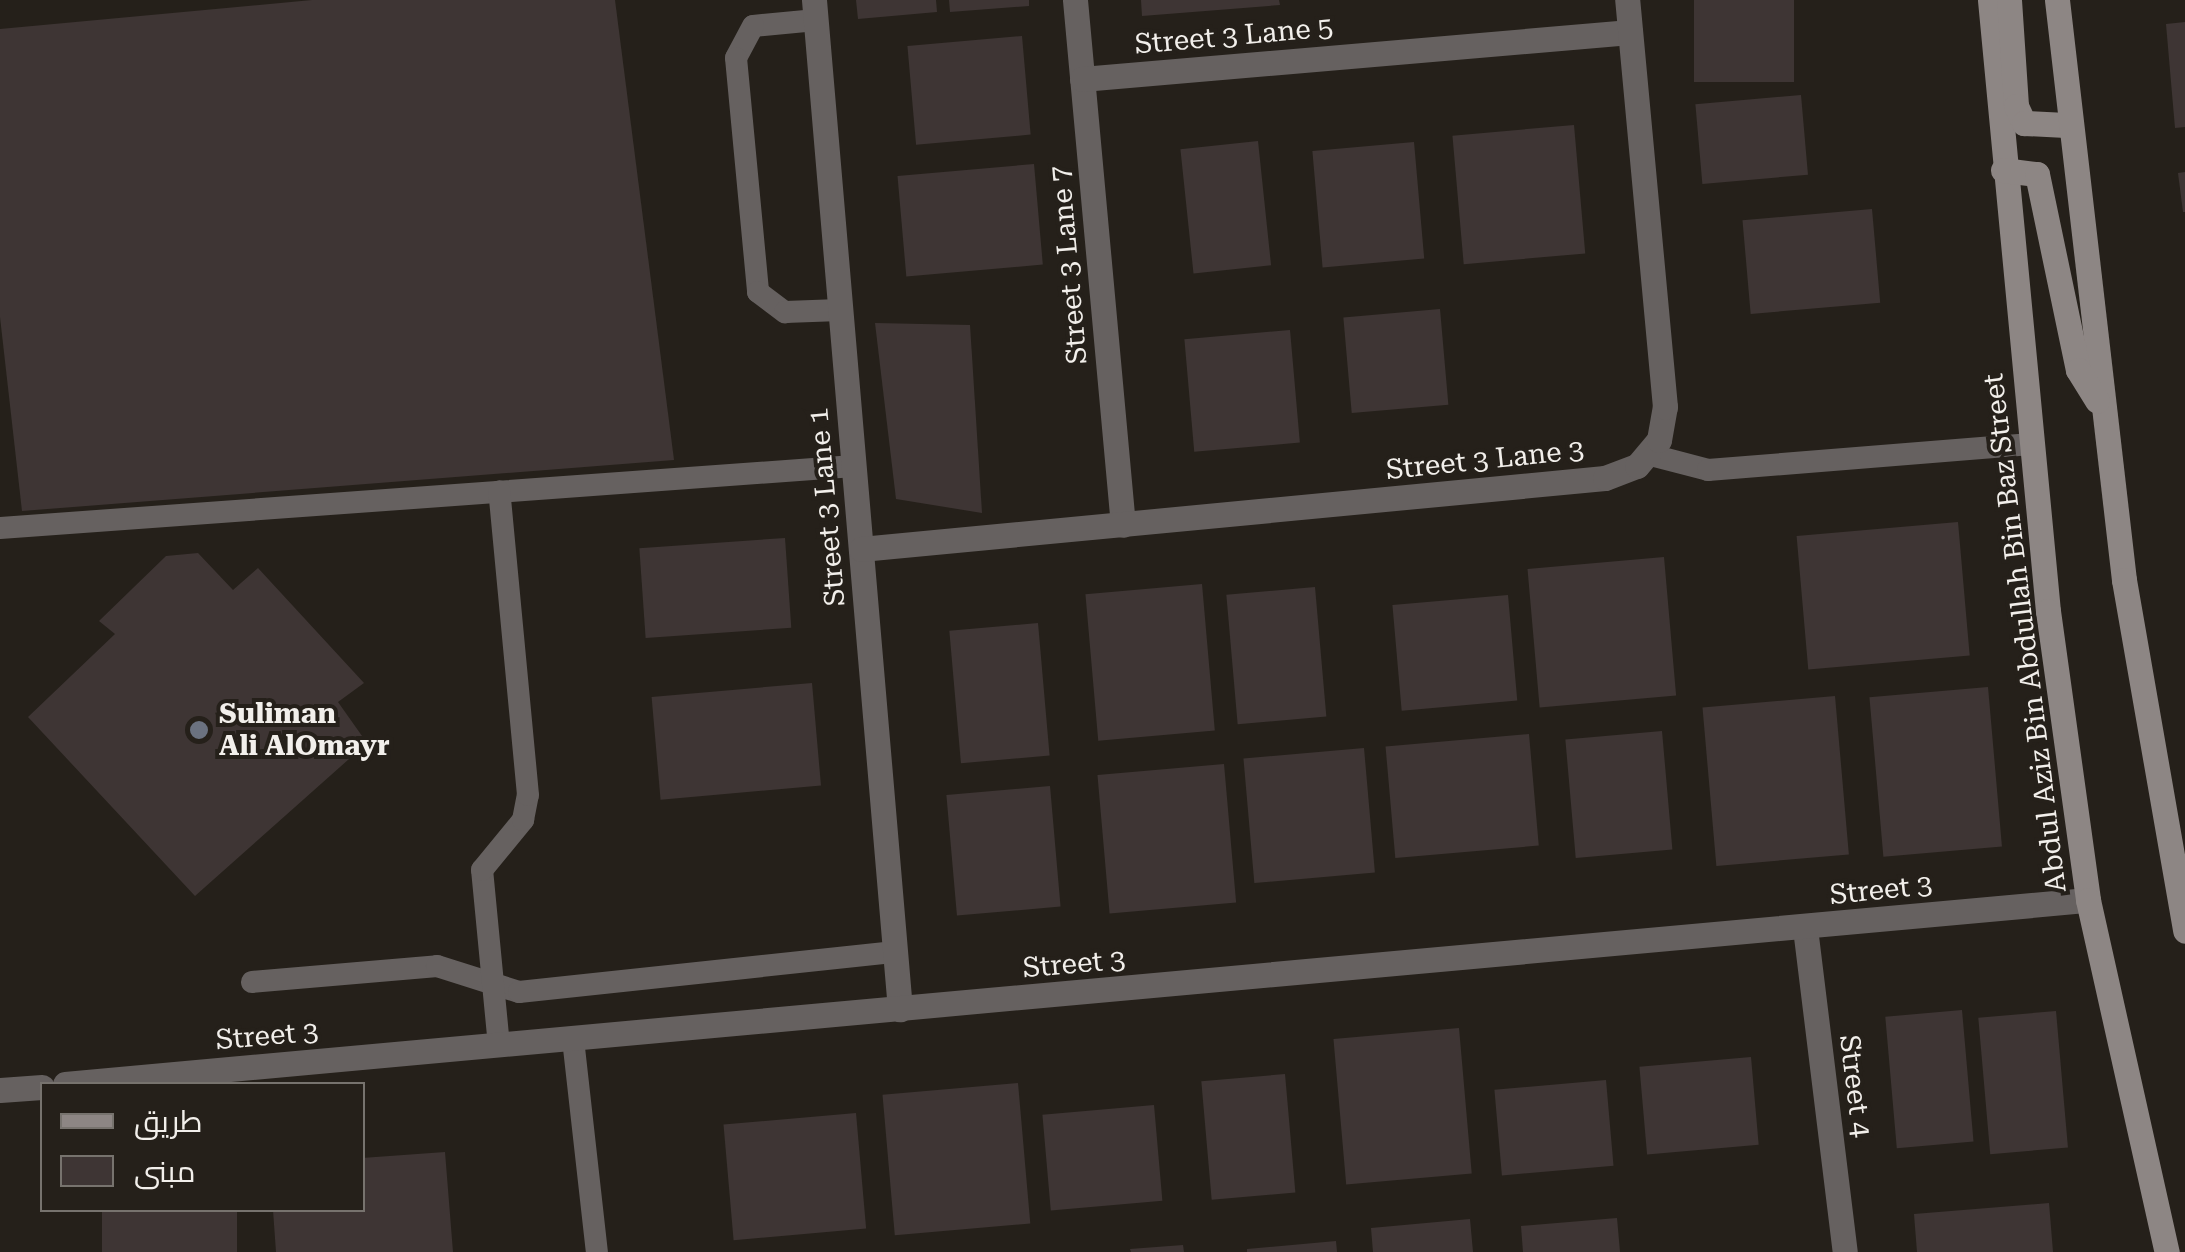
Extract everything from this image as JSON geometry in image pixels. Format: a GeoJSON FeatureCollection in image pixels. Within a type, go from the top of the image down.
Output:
{"type":"FeatureCollection","features":[{"type":"Feature","properties":{"kind":"street","name":"Street 3 Lane 7"},"geometry":{"type":"LineString","coordinates":[[1075,0],[1124,526]]}},
{"type":"Feature","properties":{"kind":"street"},"geometry":{"type":"LineString","coordinates":[[1627,0],[1665,407],[1651,454]]}},
{"type":"Feature","properties":{"kind":"street","name":"Abdul Aziz Bin Abdullah Bin Baz Street"},"geometry":{"type":"LineString","coordinates":[[1990,0],[2031,444],[2088,900],[2167,1252]]}},
{"type":"Feature","properties":{"kind":"street"},"geometry":{"type":"LineString","coordinates":[[2009,0],[2016,106],[2024,123],[2066,125]]}},
{"type":"Feature","properties":{"kind":"street"},"geometry":{"type":"LineString","coordinates":[[2058,0],[2066,125],[2102,410],[2185,931]]}},
{"type":"Feature","properties":{"kind":"street","name":"Street 3 Lane 1"},"geometry":{"type":"LineString","coordinates":[[815,10],[900,1010]]}},
{"type":"Feature","properties":{"kind":"street","name":"Street 3 Lane 5"},"geometry":{"type":"LineString","coordinates":[[1082,79],[1630,32]]}},
{"type":"Feature","properties":{"kind":"street"},"geometry":{"type":"LineString","coordinates":[[2004,170],[2037,174],[2078,370],[2102,410]]}},
{"type":"Feature","properties":{"kind":"street","name":"Street 3 Lane 3"},"geometry":{"type":"LineString","coordinates":[[861,549],[1604,478],[1651,454]]}},
{"type":"Feature","properties":{"kind":"street","name":"Street 3"},"geometry":{"type":"LineString","coordinates":[[89,1082],[2088,900]]}},
{"type":"Feature","properties":{"kind":"street","name":"Street 4"},"geometry":{"type":"LineString","coordinates":[[1805,928],[1845,1252]]}},
{"type":"Feature","properties":{"kind":"street"},"geometry":{"type":"LineString","coordinates":[[0,1090],[40,1086]]}},
{"type":"Feature","properties":{"kind":"lane"},"geometry":{"type":"LineString","coordinates":[[815,10],[768,22],[745,34],[739,95],[758,292],[785,312],[840,310]]}},
{"type":"Feature","properties":{"kind":"lane"},"geometry":{"type":"LineString","coordinates":[[1651,454],[1708,470],[2031,444]]}},
{"type":"Feature","properties":{"kind":"lane"},"geometry":{"type":"LineString","coordinates":[[0,528],[854,466]]}},
{"type":"Feature","properties":{"kind":"lane"},"geometry":{"type":"LineString","coordinates":[[499,491],[528,795],[523,820],[482,870],[499,1046]]}},
{"type":"Feature","properties":{"kind":"lane"},"geometry":{"type":"LineString","coordinates":[[252,982],[437,966],[518,992],[895,952]]}},
{"type":"Feature","properties":{"kind":"lane"},"geometry":{"type":"LineString","coordinates":[[574,1039],[597,1252]]}},
{"type":"Feature","properties":{"kind":"building"},"geometry":{"type":"Polygon","coordinates":[[[312,0],[615,0],[674,460],[22,511],[0,317],[0,29],[312,0]]]}},
{"type":"Feature","properties":{"kind":"building"},"geometry":{"type":"Polygon","coordinates":[[[856,0],[936,0],[937,12],[858,19],[856,0]]]}},
{"type":"Feature","properties":{"kind":"building"},"geometry":{"type":"Polygon","coordinates":[[[949,0],[1029,0],[1029,6],[950,12],[949,0]]]}},
{"type":"Feature","properties":{"kind":"building"},"geometry":{"type":"Polygon","coordinates":[[[1141,0],[1279,0],[1280,5],[1142,16],[1141,0]]]}},
{"type":"Feature","properties":{"kind":"building"},"geometry":{"type":"Polygon","coordinates":[[[1694,0],[1794,0],[1794,82],[1694,82],[1694,0]]]}},
{"type":"Feature","properties":{"kind":"building"},"geometry":{"type":"Polygon","coordinates":[[[2185,22],[2185,127],[2175,128],[2166,24],[2185,22]]]}},
{"type":"Feature","properties":{"kind":"building"},"geometry":{"type":"Polygon","coordinates":[[[1022,36],[1031,135],[916,145],[907,46],[1022,36]]]}},
{"type":"Feature","properties":{"kind":"building"},"geometry":{"type":"Polygon","coordinates":[[[1801,95],[1808,175],[1702,184],[1695,104],[1801,95]]]}},
{"type":"Feature","properties":{"kind":"building"},"geometry":{"type":"Polygon","coordinates":[[[1574,125],[1585,254],[1464,264],[1452,136],[1574,125]]]}},
{"type":"Feature","properties":{"kind":"building"},"geometry":{"type":"Polygon","coordinates":[[[1258,141],[1271,265],[1193,273],[1180,149],[1258,141]]]}},
{"type":"Feature","properties":{"kind":"building"},"geometry":{"type":"Polygon","coordinates":[[[1414,142],[1424,259],[1323,267],[1312,151],[1414,142]]]}},
{"type":"Feature","properties":{"kind":"building"},"geometry":{"type":"Polygon","coordinates":[[[1034,164],[1043,265],[906,277],[898,176],[1034,164]]]}},
{"type":"Feature","properties":{"kind":"building"},"geometry":{"type":"Polygon","coordinates":[[[2185,172],[2185,212],[2183,212],[2178,173],[2185,172]]]}},
{"type":"Feature","properties":{"kind":"building"},"geometry":{"type":"Polygon","coordinates":[[[1872,209],[1880,303],[1751,314],[1742,220],[1872,209]]]}},
{"type":"Feature","properties":{"kind":"building"},"geometry":{"type":"Polygon","coordinates":[[[1440,309],[1448,405],[1352,413],[1343,317],[1440,309]]]}},
{"type":"Feature","properties":{"kind":"building"},"geometry":{"type":"Polygon","coordinates":[[[875,323],[970,325],[982,513],[896,499],[875,323]]]}},
{"type":"Feature","properties":{"kind":"building"},"geometry":{"type":"Polygon","coordinates":[[[1290,330],[1300,443],[1194,452],[1184,339],[1290,330]]]}},
{"type":"Feature","properties":{"kind":"building"},"geometry":{"type":"Polygon","coordinates":[[[1958,522],[1970,655],[1808,670],[1797,536],[1958,522]]]}},
{"type":"Feature","properties":{"kind":"building"},"geometry":{"type":"Polygon","coordinates":[[[785,538],[791,628],[646,638],[639,548],[785,538]]]}},
{"type":"Feature","properties":{"kind":"building","name":"Suliman Ali AlOmayr"},"geometry":{"type":"Polygon","coordinates":[[[198,553],[233,590],[258,568],[364,683],[338,702],[367,743],[195,896],[28,717],[115,634],[99,621],[166,556],[198,553]]]}},
{"type":"Feature","properties":{"kind":"building"},"geometry":{"type":"Polygon","coordinates":[[[1664,557],[1676,695],[1540,707],[1528,569],[1664,557]]]}},
{"type":"Feature","properties":{"kind":"building"},"geometry":{"type":"Polygon","coordinates":[[[1202,584],[1215,730],[1098,741],[1085,594],[1202,584]]]}},
{"type":"Feature","properties":{"kind":"building"},"geometry":{"type":"Polygon","coordinates":[[[1315,587],[1326,717],[1238,724],[1226,595],[1315,587]]]}},
{"type":"Feature","properties":{"kind":"building"},"geometry":{"type":"Polygon","coordinates":[[[1508,595],[1517,701],[1402,711],[1392,605],[1508,595]]]}},
{"type":"Feature","properties":{"kind":"building"},"geometry":{"type":"Polygon","coordinates":[[[1038,623],[1050,755],[961,763],[949,631],[1038,623]]]}},
{"type":"Feature","properties":{"kind":"building"},"geometry":{"type":"Polygon","coordinates":[[[812,683],[821,786],[661,800],[652,697],[812,683]]]}},
{"type":"Feature","properties":{"kind":"building"},"geometry":{"type":"Polygon","coordinates":[[[1988,687],[2002,846],[1883,857],[1869,697],[1988,687]]]}},
{"type":"Feature","properties":{"kind":"building"},"geometry":{"type":"Polygon","coordinates":[[[1835,696],[1849,854],[1716,866],[1703,708],[1835,696]]]}},
{"type":"Feature","properties":{"kind":"building"},"geometry":{"type":"Polygon","coordinates":[[[1662,731],[1672,850],[1576,858],[1565,739],[1662,731]]]}},
{"type":"Feature","properties":{"kind":"building"},"geometry":{"type":"Polygon","coordinates":[[[1529,734],[1539,846],[1395,858],[1386,747],[1529,734]]]}},
{"type":"Feature","properties":{"kind":"building"},"geometry":{"type":"Polygon","coordinates":[[[1364,748],[1375,873],[1254,883],[1243,759],[1364,748]]]}},
{"type":"Feature","properties":{"kind":"building"},"geometry":{"type":"Polygon","coordinates":[[[1224,764],[1236,902],[1110,914],[1097,775],[1224,764]]]}},
{"type":"Feature","properties":{"kind":"building"},"geometry":{"type":"Polygon","coordinates":[[[1050,786],[1061,907],[957,916],[946,795],[1050,786]]]}},
{"type":"Feature","properties":{"kind":"building"},"geometry":{"type":"Polygon","coordinates":[[[1962,1010],[1974,1141],[1897,1148],[1885,1017],[1962,1010]]]}},
{"type":"Feature","properties":{"kind":"building"},"geometry":{"type":"Polygon","coordinates":[[[2056,1011],[2068,1147],[1990,1154],[1978,1018],[2056,1011]]]}},
{"type":"Feature","properties":{"kind":"building"},"geometry":{"type":"Polygon","coordinates":[[[1459,1028],[1472,1173],[1346,1184],[1333,1039],[1459,1028]]]}},
{"type":"Feature","properties":{"kind":"building"},"geometry":{"type":"Polygon","coordinates":[[[1751,1057],[1759,1145],[1647,1154],[1639,1067],[1751,1057]]]}},
{"type":"Feature","properties":{"kind":"building"},"geometry":{"type":"Polygon","coordinates":[[[1285,1074],[1295,1193],[1212,1200],[1201,1081],[1285,1074]]]}},
{"type":"Feature","properties":{"kind":"building"},"geometry":{"type":"Polygon","coordinates":[[[1606,1080],[1613,1166],[1502,1175],[1494,1090],[1606,1080]]]}},
{"type":"Feature","properties":{"kind":"building"},"geometry":{"type":"Polygon","coordinates":[[[1018,1083],[1030,1223],[895,1235],[883,1095],[1018,1083]]]}},
{"type":"Feature","properties":{"kind":"building"},"geometry":{"type":"Polygon","coordinates":[[[1154,1105],[1162,1201],[1051,1210],[1042,1115],[1154,1105]]]}},
{"type":"Feature","properties":{"kind":"building"},"geometry":{"type":"Polygon","coordinates":[[[856,1113],[866,1229],[734,1240],[724,1125],[856,1113]]]}},
{"type":"Feature","properties":{"kind":"building"},"geometry":{"type":"Polygon","coordinates":[[[445,1152],[453,1252],[276,1252],[273,1212],[365,1212],[365,1158],[445,1152]]]}},
{"type":"Feature","properties":{"kind":"building"},"geometry":{"type":"Polygon","coordinates":[[[2049,1203],[2053,1252],[1917,1252],[1914,1214],[2049,1203]]]}},
{"type":"Feature","properties":{"kind":"building"},"geometry":{"type":"Polygon","coordinates":[[[102,1212],[237,1212],[237,1252],[102,1252],[102,1212]]]}},
{"type":"Feature","properties":{"kind":"building"},"geometry":{"type":"Polygon","coordinates":[[[1617,1218],[1620,1252],[1523,1252],[1521,1226],[1617,1218]]]}},
{"type":"Feature","properties":{"kind":"building"},"geometry":{"type":"Polygon","coordinates":[[[1470,1219],[1473,1252],[1373,1252],[1371,1228],[1470,1219]]]}},
{"type":"Feature","properties":{"kind":"building"},"geometry":{"type":"Polygon","coordinates":[[[1336,1241],[1337,1252],[1247,1252],[1247,1249],[1336,1241]]]}},
{"type":"Feature","properties":{"kind":"building"},"geometry":{"type":"Polygon","coordinates":[[[1183,1245],[1184,1252],[1130,1249],[1183,1245]]]}},
{"type":"Feature","properties":{"kind":"place","name":"Suliman Ali AlOmayr"},"geometry":{"type":"Point","coordinates":[199,730]}}]}
